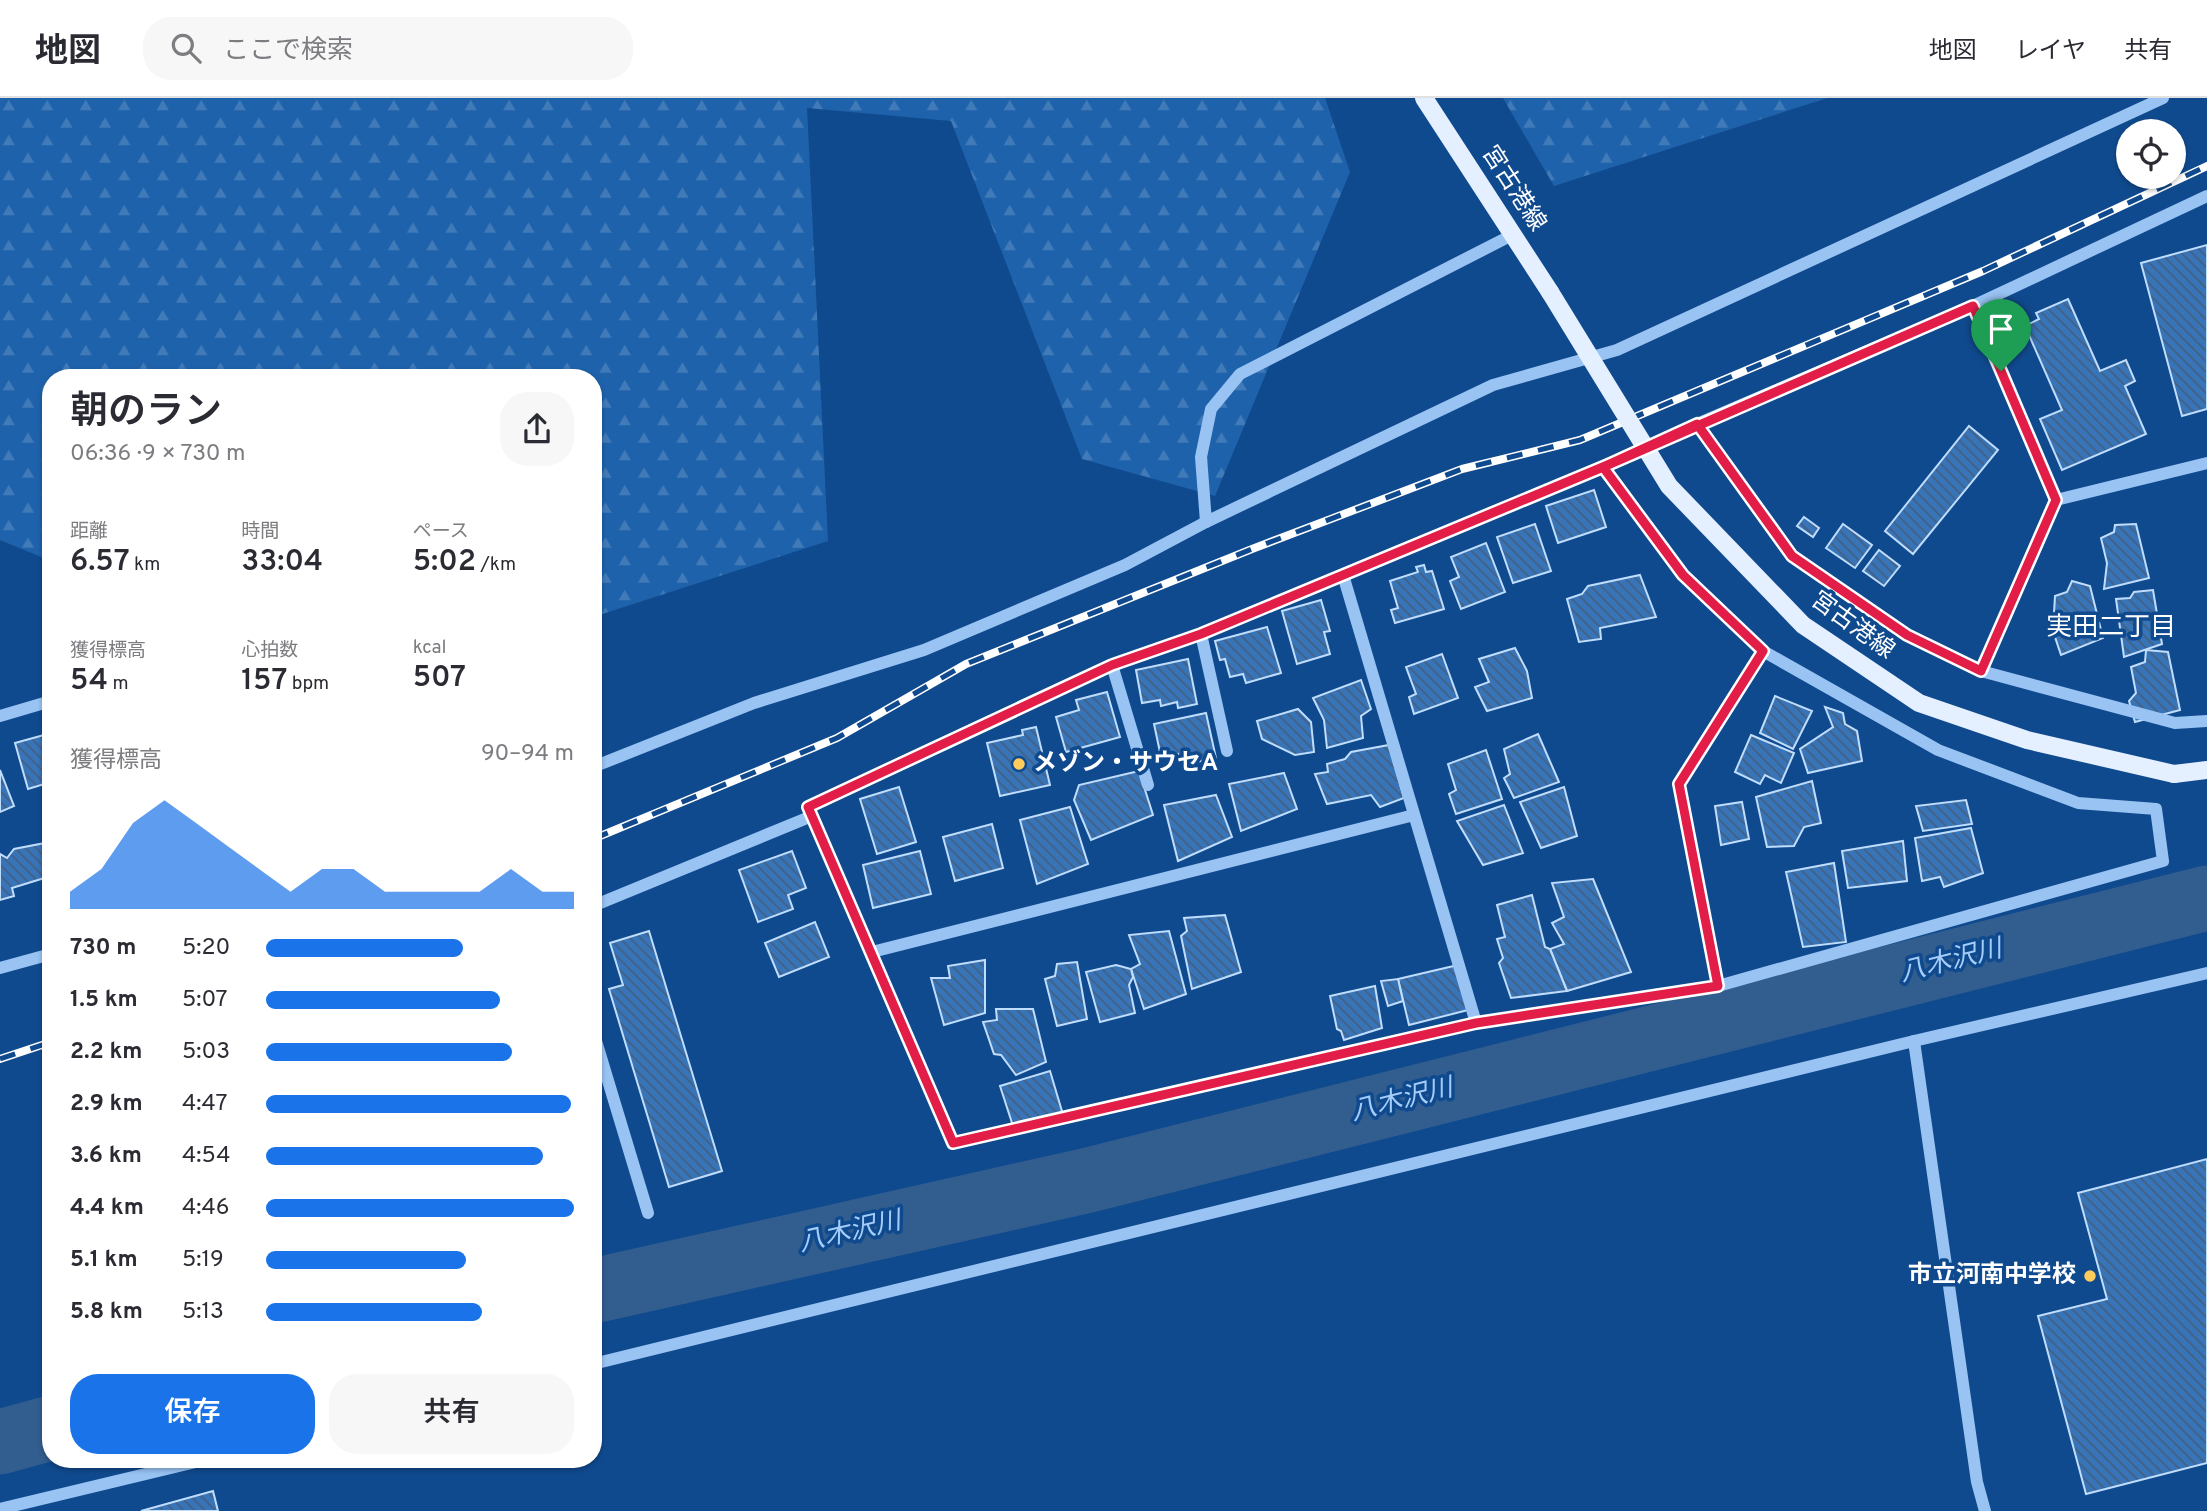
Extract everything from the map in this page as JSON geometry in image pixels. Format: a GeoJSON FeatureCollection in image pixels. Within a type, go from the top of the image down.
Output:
{"type":"FeatureCollection","features":[{"type":"Feature","properties":{"kind":"main road","name":"宮古港線"},"geometry":{"type":"LineString","coordinates":[[1424,98],[1514,234],[1669,486],[1803,625],[1919,703],[2027,740],[2174,774],[2207,770]]}},
{"type":"Feature","properties":{"kind":"street"},"geometry":{"type":"LineString","coordinates":[[602,763],[754,703],[924,650],[1125,565],[1206,522],[1493,385],[1617,350],[2163,98]]}},
{"type":"Feature","properties":{"kind":"street"},"geometry":{"type":"LineString","coordinates":[[1603,467],[1683,575],[1763,651],[1938,750],[2078,803],[2156,809],[2163,861],[1718,986],[1476,1023],[953,1143],[808,807],[1112,665],[1201,634],[1603,467],[1973,306],[2207,195]]}},
{"type":"Feature","properties":{"kind":"street"},"geometry":{"type":"LineString","coordinates":[[1206,522],[1201,457],[1211,409],[1240,374],[1514,234]]}},
{"type":"Feature","properties":{"kind":"street"},"geometry":{"type":"LineString","coordinates":[[1973,306],[2056,500],[1981,671]]}},
{"type":"Feature","properties":{"kind":"street"},"geometry":{"type":"LineString","coordinates":[[1697,424],[1792,556],[1907,635],[1981,671],[2175,723],[2207,721]]}},
{"type":"Feature","properties":{"kind":"street"},"geometry":{"type":"LineString","coordinates":[[2056,500],[2207,463]]}},
{"type":"Feature","properties":{"kind":"street"},"geometry":{"type":"LineString","coordinates":[[1343,575],[1476,1023]]}},
{"type":"Feature","properties":{"kind":"street"},"geometry":{"type":"LineString","coordinates":[[1201,634],[1227,751]]}},
{"type":"Feature","properties":{"kind":"street"},"geometry":{"type":"LineString","coordinates":[[1718,986],[1679,784],[1763,651]]}},
{"type":"Feature","properties":{"kind":"street"},"geometry":{"type":"LineString","coordinates":[[1112,665],[1148,785]]}},
{"type":"Feature","properties":{"kind":"street"},"geometry":{"type":"LineString","coordinates":[[0,716],[42,704]]}},
{"type":"Feature","properties":{"kind":"street"},"geometry":{"type":"LineString","coordinates":[[602,902],[812,816]]}},
{"type":"Feature","properties":{"kind":"street"},"geometry":{"type":"LineString","coordinates":[[872,952],[1414,816]]}},
{"type":"Feature","properties":{"kind":"street"},"geometry":{"type":"LineString","coordinates":[[0,968],[42,956]]}},
{"type":"Feature","properties":{"kind":"street"},"geometry":{"type":"LineString","coordinates":[[602,1362],[1914,1041],[2207,973]]}},
{"type":"Feature","properties":{"kind":"street"},"geometry":{"type":"LineString","coordinates":[[1914,1041],[1975,1468],[1985,1511]]}},
{"type":"Feature","properties":{"kind":"street"},"geometry":{"type":"LineString","coordinates":[[602,1061],[648,1213]]}},
{"type":"Feature","properties":{"kind":"street"},"geometry":{"type":"LineString","coordinates":[[0,1509],[171,1468]]}},
{"type":"Feature","properties":{"kind":"green space"},"geometry":{"type":"Polygon","coordinates":[[[0,98],[1325,98],[1350,172],[1215,496],[1082,459],[951,121],[807,108],[828,541],[602,614],[602,369],[42,369],[42,557],[0,540],[0,98]]]}},
{"type":"Feature","properties":{"kind":"green space"},"geometry":{"type":"Polygon","coordinates":[[[1503,98],[1827,98],[1554,186],[1503,98]]]}},
{"type":"Feature","properties":{"kind":"building"},"geometry":{"type":"Polygon","coordinates":[[[2207,245],[2207,409],[2182,416],[2141,263],[2207,245]]]}},
{"type":"Feature","properties":{"kind":"building"},"geometry":{"type":"Polygon","coordinates":[[[2068,299],[2100,371],[2126,360],[2135,381],[2125,386],[2146,434],[2062,470],[2040,419],[2062,410],[2025,326],[2039,319],[2036,313],[2068,299]]]}},
{"type":"Feature","properties":{"kind":"building"},"geometry":{"type":"Polygon","coordinates":[[[1969,426],[1998,450],[1913,554],[1885,531],[1969,426]]]}},
{"type":"Feature","properties":{"kind":"building"},"geometry":{"type":"Polygon","coordinates":[[[1594,490],[1606,527],[1558,543],[1546,506],[1594,490]]]}},
{"type":"Feature","properties":{"kind":"building"},"geometry":{"type":"Polygon","coordinates":[[[1804,517],[1819,528],[1813,537],[1797,526],[1804,517]]]}},
{"type":"Feature","properties":{"kind":"building"},"geometry":{"type":"Polygon","coordinates":[[[1535,524],[1551,571],[1513,583],[1497,537],[1535,524]]]}},
{"type":"Feature","properties":{"kind":"building"},"geometry":{"type":"Polygon","coordinates":[[[1843,524],[1872,545],[1855,568],[1826,548],[1843,524]]]}},
{"type":"Feature","properties":{"kind":"building"},"geometry":{"type":"Polygon","coordinates":[[[2136,524],[2149,578],[2104,589],[2107,563],[2101,538],[2114,532],[2115,525],[2136,524]]]}},
{"type":"Feature","properties":{"kind":"building"},"geometry":{"type":"Polygon","coordinates":[[[1486,543],[1505,592],[1461,609],[1450,581],[1459,577],[1451,557],[1486,543]]]}},
{"type":"Feature","properties":{"kind":"building"},"geometry":{"type":"Polygon","coordinates":[[[1879,550],[1900,566],[1884,586],[1863,571],[1879,550]]]}},
{"type":"Feature","properties":{"kind":"building"},"geometry":{"type":"Polygon","coordinates":[[[1424,565],[1426,572],[1432,571],[1444,609],[1395,623],[1391,610],[1398,608],[1390,581],[1418,572],[1416,567],[1424,565]]]}},
{"type":"Feature","properties":{"kind":"building"},"geometry":{"type":"Polygon","coordinates":[[[1640,575],[1656,617],[1600,628],[1601,639],[1579,642],[1567,599],[1582,594],[1588,586],[1640,575]]]}},
{"type":"Feature","properties":{"kind":"building"},"geometry":{"type":"Polygon","coordinates":[[[2072,581],[2090,586],[2103,638],[2061,655],[2053,631],[2055,596],[2067,592],[2072,581]]]}},
{"type":"Feature","properties":{"kind":"building"},"geometry":{"type":"Polygon","coordinates":[[[2153,590],[2162,644],[2124,657],[2116,599],[2130,598],[2134,592],[2153,590]]]}},
{"type":"Feature","properties":{"kind":"building"},"geometry":{"type":"Polygon","coordinates":[[[1321,600],[1330,631],[1324,632],[1330,654],[1297,664],[1282,611],[1321,600]]]}},
{"type":"Feature","properties":{"kind":"building"},"geometry":{"type":"Polygon","coordinates":[[[1267,627],[1281,673],[1246,683],[1243,674],[1230,677],[1225,659],[1220,660],[1215,641],[1267,627]]]}},
{"type":"Feature","properties":{"kind":"building"},"geometry":{"type":"Polygon","coordinates":[[[1515,648],[1527,671],[1532,698],[1487,711],[1475,687],[1489,682],[1479,659],[1515,648]]]}},
{"type":"Feature","properties":{"kind":"building"},"geometry":{"type":"Polygon","coordinates":[[[2146,650],[2168,652],[2180,710],[2135,722],[2129,701],[2136,693],[2131,667],[2145,662],[2146,650]]]}},
{"type":"Feature","properties":{"kind":"building"},"geometry":{"type":"Polygon","coordinates":[[[1442,654],[1458,698],[1414,714],[1409,697],[1416,694],[1406,667],[1442,654]]]}},
{"type":"Feature","properties":{"kind":"building"},"geometry":{"type":"Polygon","coordinates":[[[1188,659],[1197,704],[1178,708],[1177,702],[1161,706],[1160,700],[1142,703],[1136,670],[1188,659]]]}},
{"type":"Feature","properties":{"kind":"building"},"geometry":{"type":"Polygon","coordinates":[[[1361,680],[1371,709],[1361,716],[1363,738],[1327,748],[1324,720],[1313,698],[1361,680]]]}},
{"type":"Feature","properties":{"kind":"building"},"geometry":{"type":"Polygon","coordinates":[[[1107,692],[1120,737],[1066,752],[1056,717],[1079,710],[1076,700],[1107,692]]]}},
{"type":"Feature","properties":{"kind":"building"},"geometry":{"type":"Polygon","coordinates":[[[1775,696],[1812,711],[1793,749],[1760,733],[1775,696]]]}},
{"type":"Feature","properties":{"kind":"building"},"geometry":{"type":"Polygon","coordinates":[[[1825,707],[1843,713],[1845,724],[1857,731],[1862,761],[1808,773],[1800,749],[1833,727],[1825,707]]]}},
{"type":"Feature","properties":{"kind":"building"},"geometry":{"type":"Polygon","coordinates":[[[1298,709],[1311,722],[1314,752],[1295,755],[1262,739],[1257,721],[1298,709]]]}},
{"type":"Feature","properties":{"kind":"building"},"geometry":{"type":"Polygon","coordinates":[[[1206,713],[1216,758],[1196,762],[1195,756],[1179,760],[1178,754],[1161,757],[1154,724],[1206,713]]]}},
{"type":"Feature","properties":{"kind":"building","name":"メゾン・サウセA"},"geometry":{"type":"Polygon","coordinates":[[[1036,727],[1050,785],[1000,796],[987,743],[1023,735],[1022,730],[1036,727]]]}},
{"type":"Feature","properties":{"kind":"building"},"geometry":{"type":"Polygon","coordinates":[[[1538,734],[1559,782],[1514,798],[1504,778],[1510,774],[1504,749],[1538,734]]]}},
{"type":"Feature","properties":{"kind":"building"},"geometry":{"type":"Polygon","coordinates":[[[1751,735],[1794,753],[1781,783],[1765,775],[1760,784],[1735,772],[1751,735]]]}},
{"type":"Feature","properties":{"kind":"building"},"geometry":{"type":"Polygon","coordinates":[[[42,736],[42,785],[28,789],[15,743],[42,736]]]}},
{"type":"Feature","properties":{"kind":"building"},"geometry":{"type":"Polygon","coordinates":[[[1389,745],[1404,798],[1380,807],[1371,795],[1327,804],[1315,774],[1328,772],[1327,764],[1345,759],[1351,752],[1389,745]]]}},
{"type":"Feature","properties":{"kind":"building"},"geometry":{"type":"Polygon","coordinates":[[[1486,750],[1502,799],[1456,814],[1449,794],[1456,790],[1448,764],[1486,750]]]}},
{"type":"Feature","properties":{"kind":"building"},"geometry":{"type":"Polygon","coordinates":[[[0,770],[14,806],[0,812],[0,770]]]}},
{"type":"Feature","properties":{"kind":"building"},"geometry":{"type":"Polygon","coordinates":[[[1139,771],[1153,815],[1091,840],[1074,800],[1079,785],[1139,771]]]}},
{"type":"Feature","properties":{"kind":"building"},"geometry":{"type":"Polygon","coordinates":[[[1284,773],[1297,809],[1241,831],[1229,784],[1284,773]]]}},
{"type":"Feature","properties":{"kind":"building"},"geometry":{"type":"Polygon","coordinates":[[[1812,781],[1821,823],[1804,827],[1794,846],[1767,847],[1756,797],[1812,781]]]}},
{"type":"Feature","properties":{"kind":"building"},"geometry":{"type":"Polygon","coordinates":[[[899,787],[916,842],[877,854],[860,799],[899,787]]]}},
{"type":"Feature","properties":{"kind":"building"},"geometry":{"type":"Polygon","coordinates":[[[1564,787],[1577,836],[1541,848],[1520,802],[1564,787]]]}},
{"type":"Feature","properties":{"kind":"building"},"geometry":{"type":"Polygon","coordinates":[[[1216,795],[1232,837],[1178,861],[1164,805],[1216,795]]]}},
{"type":"Feature","properties":{"kind":"building"},"geometry":{"type":"Polygon","coordinates":[[[1966,800],[1972,824],[1923,831],[1916,806],[1966,800]]]}},
{"type":"Feature","properties":{"kind":"building"},"geometry":{"type":"Polygon","coordinates":[[[1742,802],[1749,839],[1721,845],[1715,806],[1742,802]]]}},
{"type":"Feature","properties":{"kind":"building"},"geometry":{"type":"Polygon","coordinates":[[[1504,805],[1523,853],[1483,865],[1457,821],[1504,805]]]}},
{"type":"Feature","properties":{"kind":"building"},"geometry":{"type":"Polygon","coordinates":[[[1070,807],[1088,864],[1037,884],[1020,820],[1070,807]]]}},
{"type":"Feature","properties":{"kind":"building"},"geometry":{"type":"Polygon","coordinates":[[[992,824],[1003,868],[955,881],[943,837],[992,824]]]}},
{"type":"Feature","properties":{"kind":"building"},"geometry":{"type":"Polygon","coordinates":[[[1971,828],[1983,873],[1944,887],[1940,877],[1922,881],[1915,838],[1971,828]]]}},
{"type":"Feature","properties":{"kind":"building"},"geometry":{"type":"Polygon","coordinates":[[[1903,841],[1907,881],[1848,888],[1842,851],[1903,841]]]}},
{"type":"Feature","properties":{"kind":"building"},"geometry":{"type":"Polygon","coordinates":[[[42,844],[42,879],[12,888],[14,896],[0,900],[0,854],[7,858],[14,849],[42,844]]]}},
{"type":"Feature","properties":{"kind":"building"},"geometry":{"type":"Polygon","coordinates":[[[792,851],[806,888],[788,895],[793,909],[758,922],[739,870],[792,851]]]}},
{"type":"Feature","properties":{"kind":"building"},"geometry":{"type":"Polygon","coordinates":[[[920,851],[931,894],[873,908],[863,865],[920,851]]]}},
{"type":"Feature","properties":{"kind":"building"},"geometry":{"type":"Polygon","coordinates":[[[1834,863],[1846,942],[1803,947],[1786,872],[1834,863]]]}},
{"type":"Feature","properties":{"kind":"building"},"geometry":{"type":"Polygon","coordinates":[[[1593,879],[1631,972],[1567,991],[1550,949],[1564,944],[1552,923],[1564,917],[1552,883],[1593,879]]]}},
{"type":"Feature","properties":{"kind":"building"},"geometry":{"type":"Polygon","coordinates":[[[1532,895],[1545,947],[1550,949],[1567,991],[1511,998],[1499,963],[1503,958],[1497,939],[1505,937],[1497,905],[1532,895]]]}},
{"type":"Feature","properties":{"kind":"building"},"geometry":{"type":"Polygon","coordinates":[[[1225,915],[1241,972],[1192,989],[1181,936],[1187,931],[1184,918],[1225,915]]]}},
{"type":"Feature","properties":{"kind":"building"},"geometry":{"type":"Polygon","coordinates":[[[815,922],[829,957],[779,977],[765,943],[815,922]]]}},
{"type":"Feature","properties":{"kind":"building"},"geometry":{"type":"Polygon","coordinates":[[[649,931],[722,1171],[669,1187],[609,989],[623,985],[610,943],[649,931]]]}},
{"type":"Feature","properties":{"kind":"building"},"geometry":{"type":"Polygon","coordinates":[[[1169,931],[1186,994],[1144,1009],[1131,969],[1140,964],[1129,935],[1169,931]]]}},
{"type":"Feature","properties":{"kind":"building"},"geometry":{"type":"Polygon","coordinates":[[[985,960],[985,1013],[944,1025],[931,978],[950,978],[948,966],[985,960]]]}},
{"type":"Feature","properties":{"kind":"building"},"geometry":{"type":"Polygon","coordinates":[[[1077,962],[1087,1019],[1057,1026],[1045,979],[1055,976],[1057,964],[1077,962]]]}},
{"type":"Feature","properties":{"kind":"building"},"geometry":{"type":"Polygon","coordinates":[[[1116,965],[1131,969],[1133,977],[1129,985],[1135,1013],[1100,1022],[1086,972],[1116,965]]]}},
{"type":"Feature","properties":{"kind":"building"},"geometry":{"type":"Polygon","coordinates":[[[1458,965],[1472,1009],[1409,1025],[1398,979],[1458,965]]]}},
{"type":"Feature","properties":{"kind":"building"},"geometry":{"type":"Polygon","coordinates":[[[1398,979],[1403,1001],[1388,1006],[1381,981],[1398,979]]]}},
{"type":"Feature","properties":{"kind":"building"},"geometry":{"type":"Polygon","coordinates":[[[1375,986],[1382,1028],[1344,1040],[1341,1031],[1337,1029],[1330,996],[1375,986]]]}},
{"type":"Feature","properties":{"kind":"building"},"geometry":{"type":"Polygon","coordinates":[[[996,1009],[1033,1009],[1046,1062],[1016,1075],[1001,1055],[994,1054],[983,1022],[997,1020],[996,1009]]]}},
{"type":"Feature","properties":{"kind":"building"},"geometry":{"type":"Polygon","coordinates":[[[1050,1071],[1064,1118],[1014,1129],[1000,1086],[1050,1071]]]}},
{"type":"Feature","properties":{"kind":"building"},"geometry":{"type":"Polygon","coordinates":[[[2207,1159],[2207,1463],[2086,1494],[2038,1316],[2107,1299],[2078,1193],[2207,1159]]]}},
{"type":"Feature","properties":{"kind":"building"},"geometry":{"type":"Polygon","coordinates":[[[213,1491],[218,1511],[141,1511],[213,1491]]]}},
{"type":"Feature","properties":{"kind":"waterway","name":"八木沢川"},"geometry":{"type":"LineString","coordinates":[[602,1289],[1089,1180],[2207,898]]}},
{"type":"Feature","properties":{"kind":"waterway","name":"八木沢川"},"geometry":{"type":"LineString","coordinates":[[0,1442],[42,1430]]}},
{"type":"Feature","properties":{"kind":"railway"},"geometry":{"type":"LineString","coordinates":[[602,835],[837,738],[966,664],[1252,549],[1462,469],[1580,440],[1983,271],[2207,166]]}},
{"type":"Feature","properties":{"kind":"railway"},"geometry":{"type":"LineString","coordinates":[[0,1059],[42,1045]]}},
{"type":"Feature","properties":{"kind":"place","name":"メゾン・サウセA"},"geometry":{"type":"Point","coordinates":[1019,764]}},
{"type":"Feature","properties":{"kind":"place","name":"市立河南中学校"},"geometry":{"type":"Point","coordinates":[2090,1276]}},
{"type":"Feature","properties":{"kind":"district","name":"実田二丁目"},"geometry":{"type":"Point","coordinates":[2111,628]}},
{"type":"Feature","properties":{"kind":"route"},"geometry":{"type":"LineString","coordinates":[[2001,371],[1973,306],[1697,424],[1603,467],[1201,634],[1112,665],[808,807],[953,1143],[1476,1023],[1718,986],[1679,784],[1763,651],[1683,575],[1603,467],[1697,424],[1792,556],[1907,635],[1981,671],[2056,500],[2001,371]]}}]}
